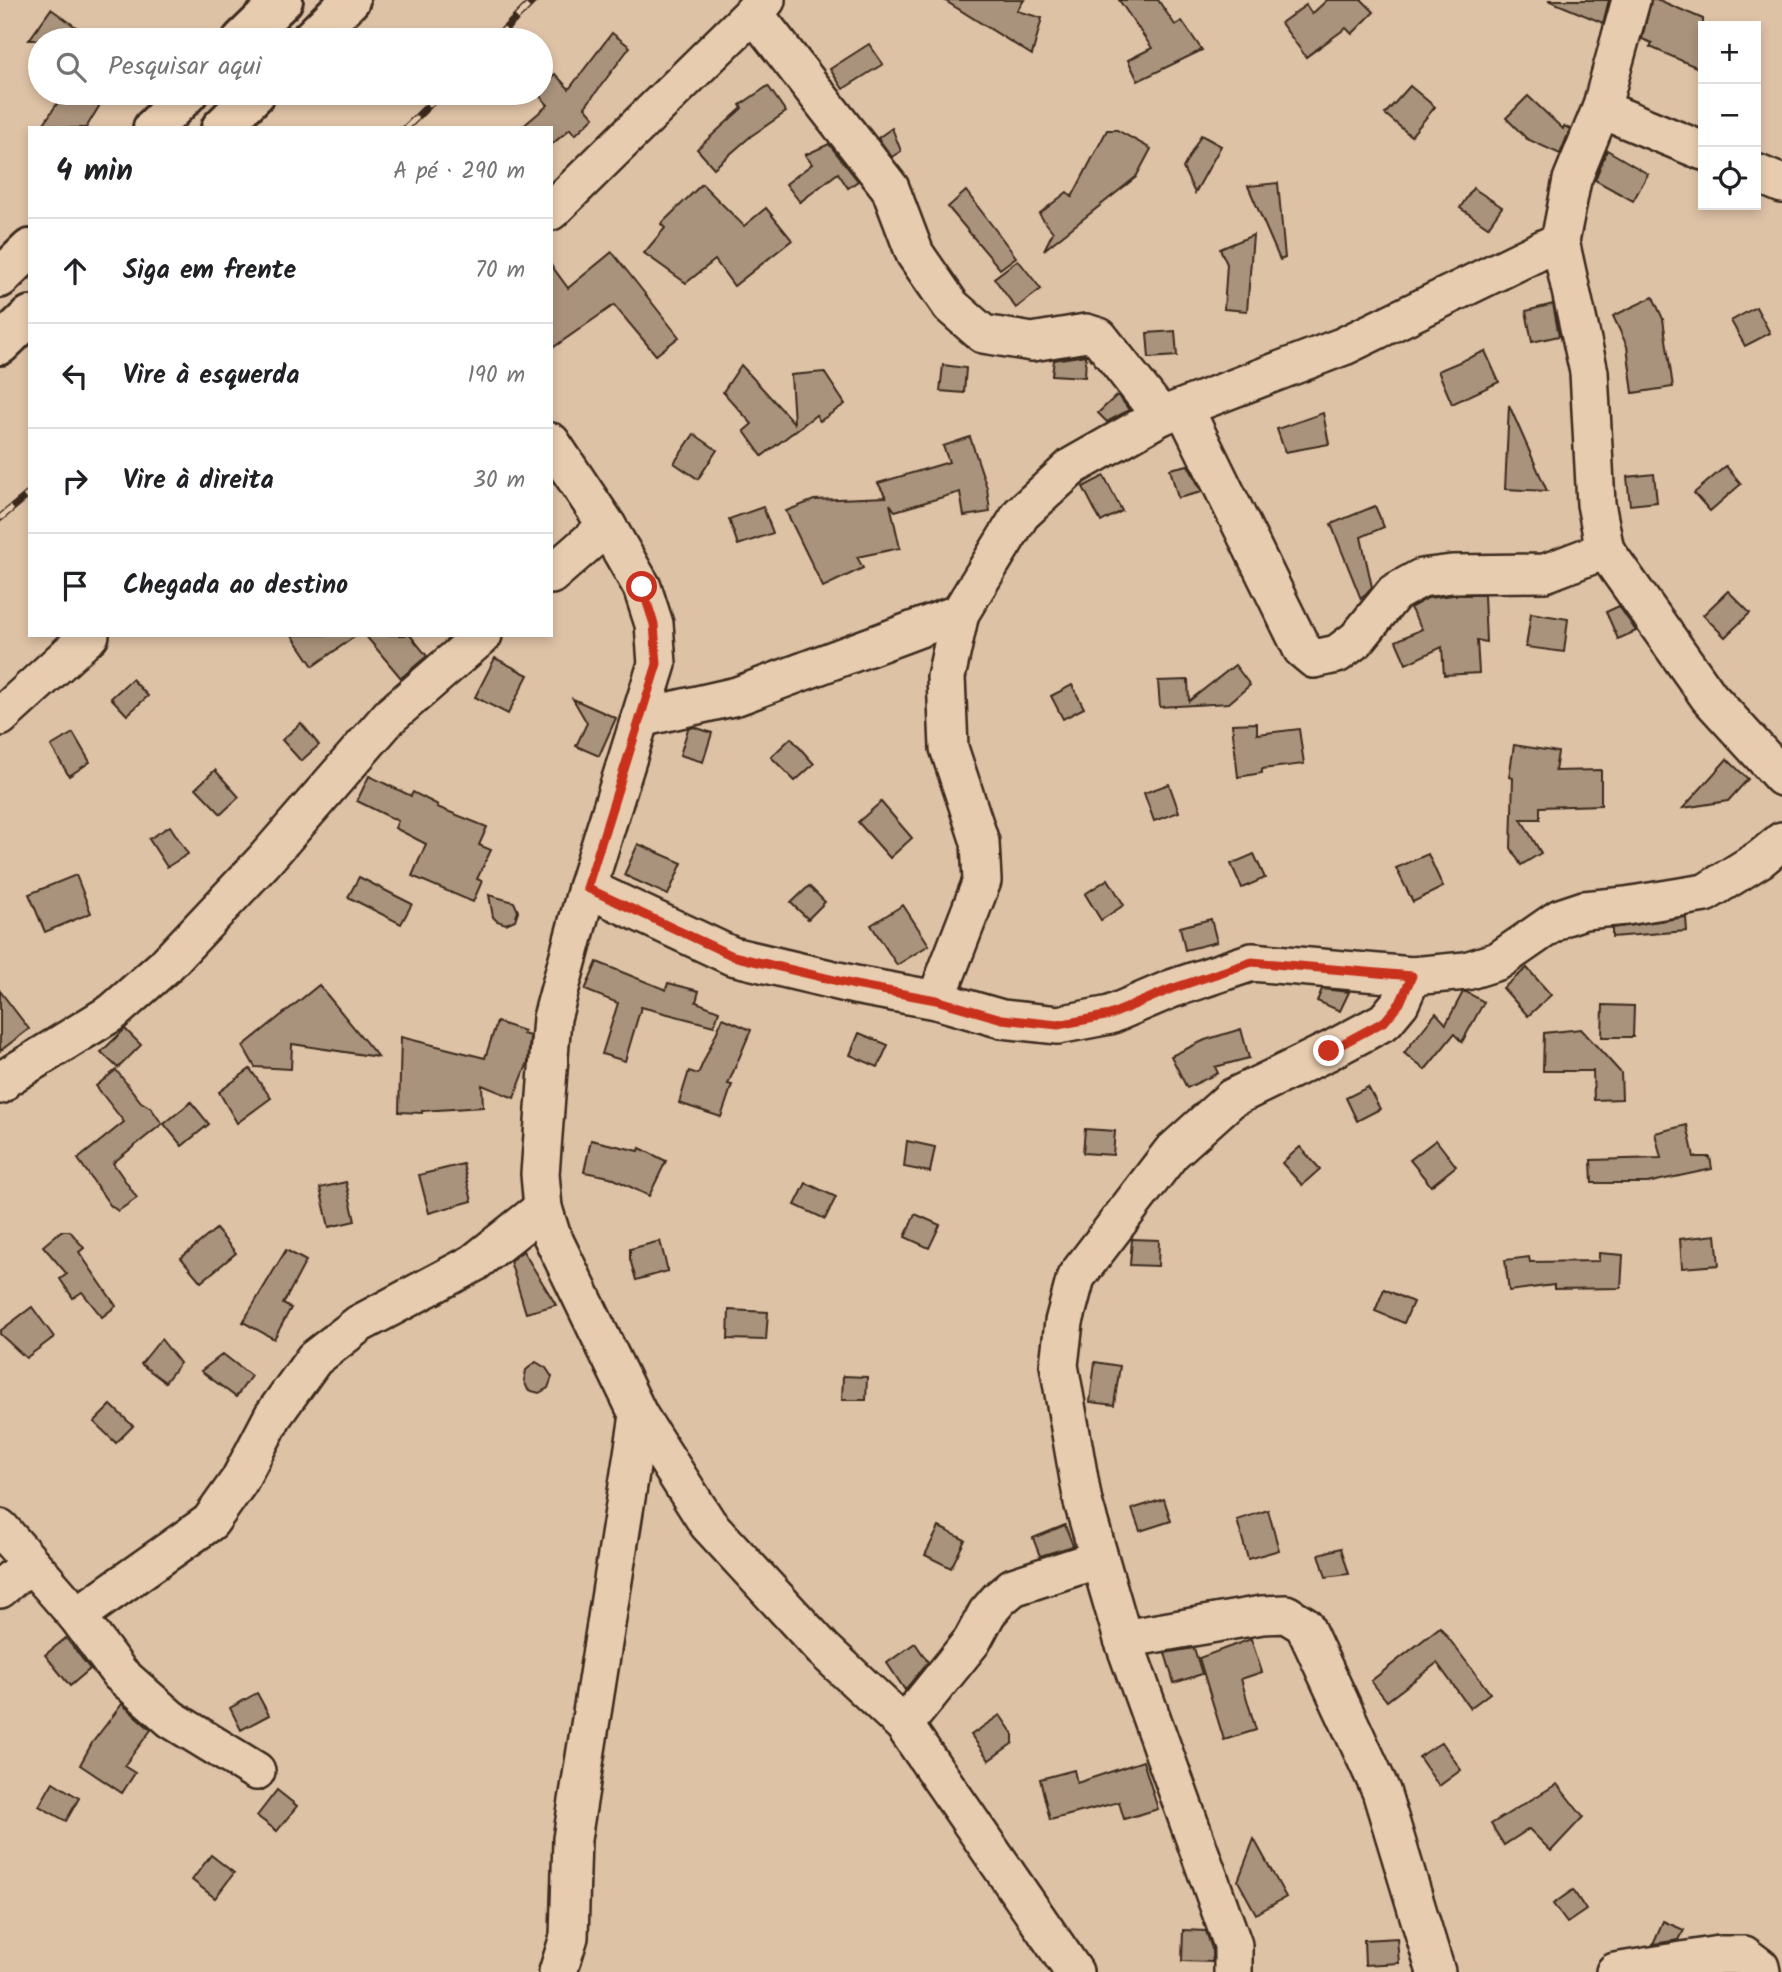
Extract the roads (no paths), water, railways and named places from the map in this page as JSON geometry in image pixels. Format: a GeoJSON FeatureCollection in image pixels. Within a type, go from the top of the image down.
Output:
{"type":"FeatureCollection","features":[{"type":"Feature","properties":{"kind":"highway"},"geometry":{"type":"LineString","coordinates":[[254,28],[283,0]]}},
{"type":"Feature","properties":{"kind":"highway"},"geometry":{"type":"LineString","coordinates":[[322,28],[350,0]]}},
{"type":"Feature","properties":{"kind":"highway"},"geometry":{"type":"LineString","coordinates":[[155,126],[176,105]]}},
{"type":"Feature","properties":{"kind":"highway"},"geometry":{"type":"LineString","coordinates":[[223,126],[244,105]]}},
{"type":"Feature","properties":{"kind":"highway"},"geometry":{"type":"LineString","coordinates":[[0,278],[28,250]]}},
{"type":"Feature","properties":{"kind":"highway"},"geometry":{"type":"LineString","coordinates":[[0,345],[28,318]]}},
{"type":"Feature","properties":{"kind":"street"},"geometry":{"type":"LineString","coordinates":[[1631,0],[1601,109],[1572,180],[1560,241],[1589,372],[1596,504],[1605,550],[1709,697],[1782,777]]}},
{"type":"Feature","properties":{"kind":"street"},"geometry":{"type":"LineString","coordinates":[[553,209],[760,6],[890,188],[915,254],[951,306],[983,334],[1032,342],[1086,333],[1099,337],[1172,412],[1302,649],[1314,659],[1337,654],[1357,639],[1394,593],[1421,578],[1452,574],[1545,573],[1605,550]]}},
{"type":"Feature","properties":{"kind":"street"},"geometry":{"type":"LineString","coordinates":[[1601,109],[1698,149]]}},
{"type":"Feature","properties":{"kind":"street"},"geometry":{"type":"LineString","coordinates":[[1761,175],[1782,184]]}},
{"type":"Feature","properties":{"kind":"street"},"geometry":{"type":"LineString","coordinates":[[936,1000],[982,881],[979,842],[949,748],[946,677],[960,613],[1021,514],[1073,466],[1172,412],[1344,346],[1560,241]]}},
{"type":"Feature","properties":{"kind":"street"},"geometry":{"type":"LineString","coordinates":[[553,445],[607,526],[642,587],[654,624],[657,664],[587,888],[552,1018],[540,1174],[543,1208],[551,1234],[639,1416],[708,1524],[823,1649],[904,1725],[1074,1972]]}},
{"type":"Feature","properties":{"kind":"street"},"geometry":{"type":"LineString","coordinates":[[553,573],[607,526]]}},
{"type":"Feature","properties":{"kind":"street"},"geometry":{"type":"LineString","coordinates":[[640,718],[737,696],[960,613]]}},
{"type":"Feature","properties":{"kind":"street"},"geometry":{"type":"LineString","coordinates":[[0,716],[88,637]]}},
{"type":"Feature","properties":{"kind":"street"},"geometry":{"type":"LineString","coordinates":[[1,1079],[113,1012],[165,966],[263,862],[390,716],[480,637]]}},
{"type":"Feature","properties":{"kind":"street"},"geometry":{"type":"LineString","coordinates":[[587,888],[733,956],[855,985],[936,1000],[1002,1019],[1058,1025],[1110,1015],[1171,989],[1252,962],[1412,976],[1466,971],[1498,961],[1560,918],[1584,909],[1626,906],[1705,893],[1760,859],[1782,841]]}},
{"type":"Feature","properties":{"kind":"street"},"geometry":{"type":"LineString","coordinates":[[1233,1972],[1233,1945],[1123,1639],[1083,1502],[1059,1365],[1064,1322],[1076,1277],[1171,1153],[1232,1098],[1385,1021],[1400,1003],[1412,976]]}},
{"type":"Feature","properties":{"kind":"street"},"geometry":{"type":"LineString","coordinates":[[77,1616],[210,1522],[239,1481],[273,1416],[314,1359],[359,1324],[474,1263],[543,1208]]}},
{"type":"Feature","properties":{"kind":"street"},"geometry":{"type":"LineString","coordinates":[[558,1972],[569,1937],[572,1839],[639,1416]]}},
{"type":"Feature","properties":{"kind":"street"},"geometry":{"type":"LineString","coordinates":[[0,1528],[77,1616],[120,1674],[171,1719],[256,1771]]}},
{"type":"Feature","properties":{"kind":"street"},"geometry":{"type":"LineString","coordinates":[[904,1725],[972,1641],[987,1613],[1013,1587],[1099,1559]]}},
{"type":"Feature","properties":{"kind":"street"},"geometry":{"type":"LineString","coordinates":[[0,1588],[30,1563]]}},
{"type":"Feature","properties":{"kind":"street"},"geometry":{"type":"LineString","coordinates":[[1123,1639],[1262,1615],[1286,1614],[1304,1625],[1381,1791],[1436,1972]]}},
{"type":"Feature","properties":{"kind":"street"},"geometry":{"type":"LineString","coordinates":[[1615,1972],[1719,1955],[1744,1955],[1760,1967],[1761,1972]]}},
{"type":"Feature","properties":{"kind":"railway"},"geometry":{"type":"LineString","coordinates":[[506,28],[534,0]]}},
{"type":"Feature","properties":{"kind":"railway"},"geometry":{"type":"LineString","coordinates":[[408,126],[429,105]]}},
{"type":"Feature","properties":{"kind":"railway"},"geometry":{"type":"LineString","coordinates":[[0,518],[28,495]]}}]}
